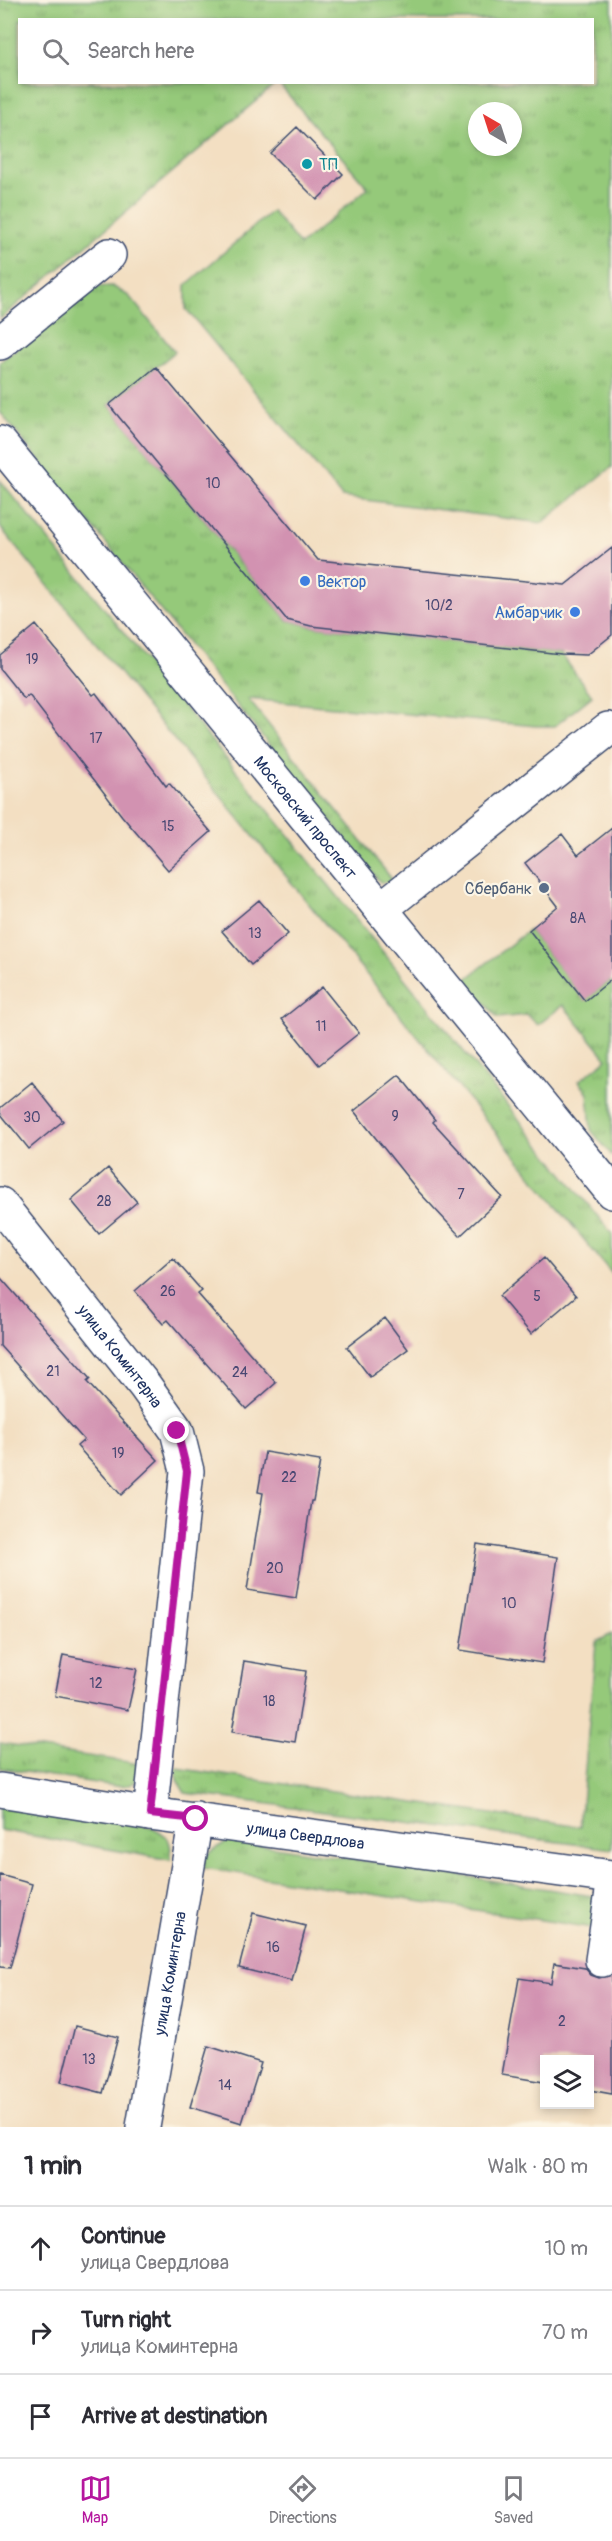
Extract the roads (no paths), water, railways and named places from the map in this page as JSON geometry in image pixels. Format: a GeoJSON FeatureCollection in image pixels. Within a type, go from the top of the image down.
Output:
{"type":"FeatureCollection","features":[{"type":"Feature","properties":{"kind":"street"},"geometry":{"type":"LineString","coordinates":[[0,343],[110,255]]}},
{"type":"Feature","properties":{"kind":"street","name":"Московский проспект"},"geometry":{"type":"LineString","coordinates":[[0,442],[612,1191]]}},
{"type":"Feature","properties":{"kind":"street"},"geometry":{"type":"LineString","coordinates":[[382,908],[608,729]]}},
{"type":"Feature","properties":{"kind":"street","name":"улица Коминтерна"},"geometry":{"type":"LineString","coordinates":[[0,1204],[145,1386],[177,1431],[187,1471],[150,1814]]}},
{"type":"Feature","properties":{"kind":"street","name":"улица Свердлова"},"geometry":{"type":"LineString","coordinates":[[0,1790],[150,1814],[612,1877]]}},
{"type":"Feature","properties":{"kind":"street","name":"улица Коминтерна"},"geometry":{"type":"LineString","coordinates":[[143,2127],[196,1819]]}},
{"type":"Feature","properties":{"kind":"street"},"geometry":{"type":"LineString","coordinates":[[602,1960],[612,1892]]}},
{"type":"Feature","properties":{"kind":"place","name":"ТП"},"geometry":{"type":"Point","coordinates":[307,164]}},
{"type":"Feature","properties":{"kind":"place","name":"Вектор"},"geometry":{"type":"Point","coordinates":[305,581]}},
{"type":"Feature","properties":{"kind":"place","name":"Амбарчик"},"geometry":{"type":"Point","coordinates":[575,612]}},
{"type":"Feature","properties":{"kind":"place","name":"Сбербанк"},"geometry":{"type":"Point","coordinates":[544,888]}}]}
